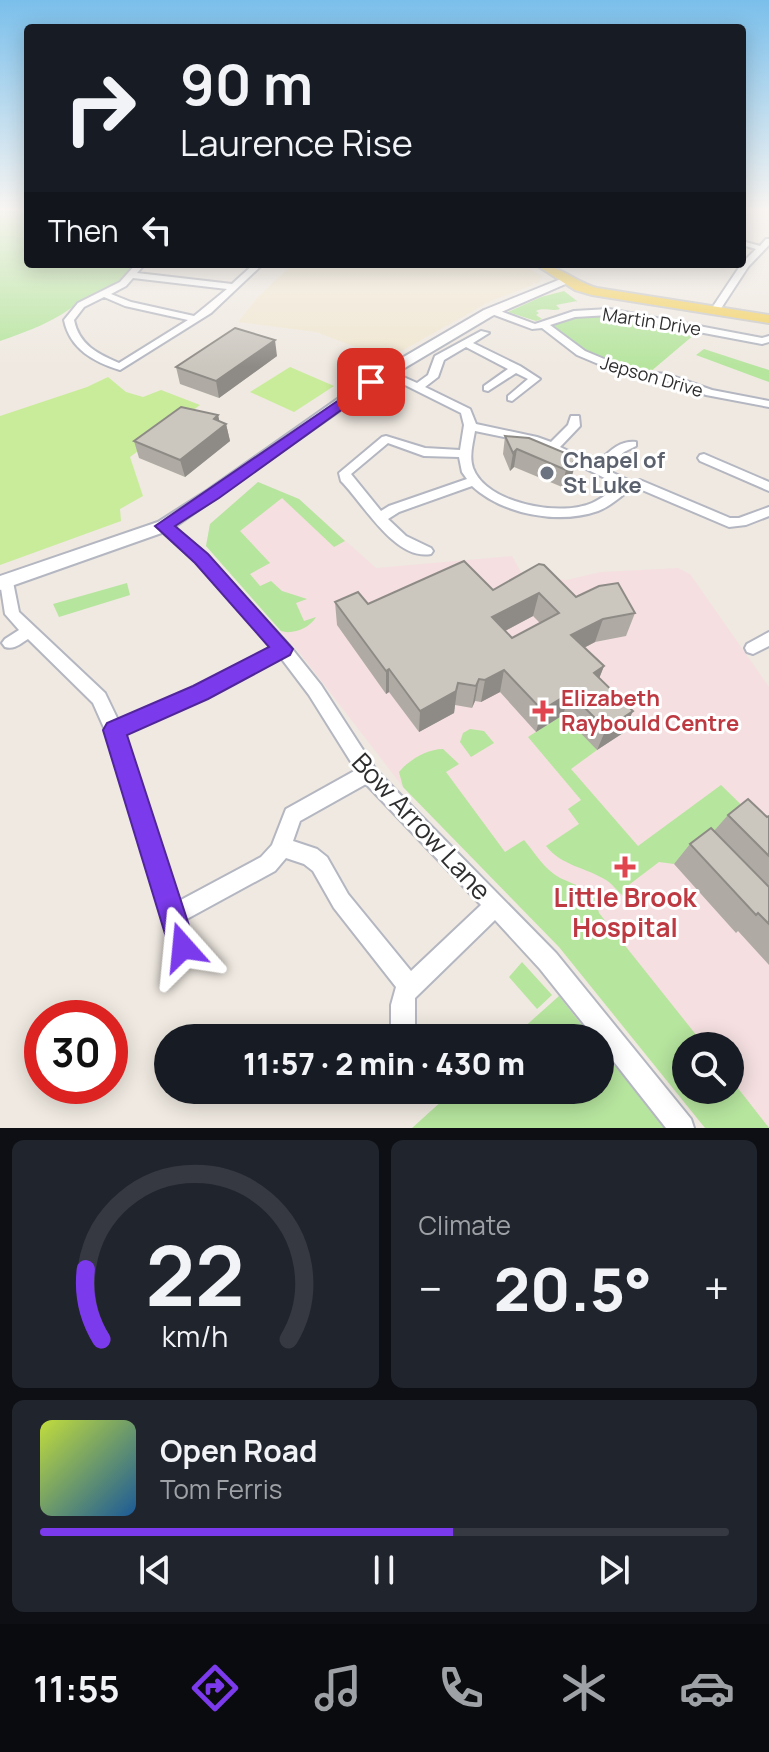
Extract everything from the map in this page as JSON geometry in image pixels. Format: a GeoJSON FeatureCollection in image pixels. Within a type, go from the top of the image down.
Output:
{"type":"FeatureCollection","features":[{"type":"Feature","properties":{"kind":"main road"},"geometry":{"type":"LineString","coordinates":[[547,268],[590,291],[767,318]]}},
{"type":"Feature","properties":{"kind":"main road"},"geometry":{"type":"LineString","coordinates":[[4,582],[164,526],[386,373],[492,311],[566,280]]}},
{"type":"Feature","properties":{"kind":"street"},"geometry":{"type":"LineString","coordinates":[[138,268],[106,295],[79,306],[68,324],[85,350],[123,368],[196,319],[255,268]]}},
{"type":"Feature","properties":{"kind":"street"},"geometry":{"type":"LineString","coordinates":[[715,311],[743,268]]}},
{"type":"Feature","properties":{"kind":"street"},"geometry":{"type":"LineString","coordinates":[[132,275],[234,287]]}},
{"type":"Feature","properties":{"kind":"street"},"geometry":{"type":"LineString","coordinates":[[106,295],[131,305],[196,319]]}},
{"type":"Feature","properties":{"kind":"street","name":"Martin Drive"},"geometry":{"type":"LineString","coordinates":[[492,311],[527,325],[544,325],[570,314],[603,312],[762,341],[769,339]]}},
{"type":"Feature","properties":{"kind":"street","name":"Jepson Drive"},"geometry":{"type":"LineString","coordinates":[[544,325],[581,353],[634,375],[667,377],[710,393],[766,400]]}},
{"type":"Feature","properties":{"kind":"street"},"geometry":{"type":"LineString","coordinates":[[417,388],[434,376],[439,358],[484,333]]}},
{"type":"Feature","properties":{"kind":"street"},"geometry":{"type":"LineString","coordinates":[[465,343],[535,379],[512,398]]}},
{"type":"Feature","properties":{"kind":"street"},"geometry":{"type":"LineString","coordinates":[[488,388],[516,368]]}},
{"type":"Feature","properties":{"kind":"street"},"geometry":{"type":"LineString","coordinates":[[386,373],[465,411],[470,418],[463,454],[466,468],[474,481],[494,496],[517,506],[556,513],[596,506],[628,485],[643,484],[729,523],[742,522],[769,511]]}},
{"type":"Feature","properties":{"kind":"street"},"geometry":{"type":"LineString","coordinates":[[552,448],[574,426],[575,418]]}},
{"type":"Feature","properties":{"kind":"street"},"geometry":{"type":"LineString","coordinates":[[469,426],[530,438],[628,485]]}},
{"type":"Feature","properties":{"kind":"street"},"geometry":{"type":"LineString","coordinates":[[426,551],[399,541],[345,478],[345,473],[386,439],[424,452],[463,454]]}},
{"type":"Feature","properties":{"kind":"street"},"geometry":{"type":"LineString","coordinates":[[597,470],[620,449],[632,444]]}},
{"type":"Feature","properties":{"kind":"street"},"geometry":{"type":"LineString","coordinates":[[704,458],[769,487]]}},
{"type":"Feature","properties":{"kind":"street"},"geometry":{"type":"LineString","coordinates":[[381,518],[394,509],[474,481]]}},
{"type":"Feature","properties":{"kind":"street","name":"Bow Arrow Lane"},"geometry":{"type":"LineString","coordinates":[[164,526],[201,558],[283,649],[315,690],[368,773],[567,983],[682,1128]]}},
{"type":"Feature","properties":{"kind":"street"},"geometry":{"type":"LineString","coordinates":[[4,582],[15,617],[99,698],[114,730],[183,949]]}},
{"type":"Feature","properties":{"kind":"street"},"geometry":{"type":"LineString","coordinates":[[10,643],[29,631]]}},
{"type":"Feature","properties":{"kind":"street"},"geometry":{"type":"LineString","coordinates":[[753,648],[769,638]]}},
{"type":"Feature","properties":{"kind":"street"},"geometry":{"type":"LineString","coordinates":[[114,730],[201,692],[283,649]]}},
{"type":"Feature","properties":{"kind":"street"},"geometry":{"type":"LineString","coordinates":[[173,915],[266,866],[281,847],[295,813],[368,773]]}},
{"type":"Feature","properties":{"kind":"street"},"geometry":{"type":"LineString","coordinates":[[281,847],[310,856],[320,864],[338,896],[410,987]]}},
{"type":"Feature","properties":{"kind":"street"},"geometry":{"type":"LineString","coordinates":[[403,1024],[402,1005],[410,987],[495,906]]}},
{"type":"Feature","properties":{"kind":"shaded area"},"geometry":{"type":"Polygon","coordinates":[[[289,268],[527,268],[542,276],[537,284],[532,282],[533,285],[491,301],[387,359],[316,332],[238,322],[257,298],[289,268]]]}},
{"type":"Feature","properties":{"kind":"shaded area","name":"Little Brook Hospital"},"geometry":{"type":"Polygon","coordinates":[[[258,482],[299,499],[376,568],[512,556],[522,574],[566,580],[601,572],[678,568],[690,574],[769,687],[769,1128],[705,1128],[686,1104],[744,1104],[744,1032],[672,1032],[672,1087],[559,947],[403,787],[299,652],[206,546],[210,524],[258,482]]]}},
{"type":"Feature","properties":{"kind":"green space"},"geometry":{"type":"Polygon","coordinates":[[[0,262],[24,262],[24,268],[131,268],[120,282],[102,294],[83,299],[52,320],[0,341],[0,262]]]}},
{"type":"Feature","properties":{"kind":"green space"},"geometry":{"type":"Polygon","coordinates":[[[564,291],[577,301],[556,305],[560,309],[536,311],[542,319],[536,321],[508,312],[541,297],[564,291]]]}},
{"type":"Feature","properties":{"kind":"green space"},"geometry":{"type":"Polygon","coordinates":[[[604,314],[695,334],[650,372],[651,376],[583,353],[551,325],[567,318],[604,314]]]}},
{"type":"Feature","properties":{"kind":"green space"},"geometry":{"type":"Polygon","coordinates":[[[704,349],[769,370],[769,382],[696,355],[704,349]]]}},
{"type":"Feature","properties":{"kind":"green space"},"geometry":{"type":"Polygon","coordinates":[[[290,367],[334,386],[294,412],[250,392],[290,367]]]}},
{"type":"Feature","properties":{"kind":"green space"},"geometry":{"type":"Polygon","coordinates":[[[108,377],[126,392],[143,397],[161,390],[200,405],[130,457],[143,496],[120,509],[121,521],[0,565],[0,416],[108,377]]]}},
{"type":"Feature","properties":{"kind":"green space"},"geometry":{"type":"Polygon","coordinates":[[[258,482],[299,499],[345,541],[334,547],[282,498],[240,531],[270,563],[250,574],[260,586],[271,581],[282,591],[307,599],[296,603],[304,621],[316,617],[310,624],[295,631],[281,631],[206,546],[210,524],[258,482]]]}},
{"type":"Feature","properties":{"kind":"green space"},"geometry":{"type":"Polygon","coordinates":[[[127,583],[130,595],[59,617],[53,604],[127,583]]]}},
{"type":"Feature","properties":{"kind":"green space"},"geometry":{"type":"Polygon","coordinates":[[[573,708],[597,750],[571,769],[638,846],[721,785],[764,827],[731,821],[674,864],[659,862],[626,887],[636,900],[623,896],[598,876],[559,858],[546,846],[579,824],[568,809],[581,800],[528,737],[573,708]]]}},
{"type":"Feature","properties":{"kind":"green space"},"geometry":{"type":"Polygon","coordinates":[[[470,729],[484,731],[494,743],[471,757],[460,742],[463,733],[470,729]]]}},
{"type":"Feature","properties":{"kind":"green space"},"geometry":{"type":"Polygon","coordinates":[[[443,749],[459,764],[446,772],[505,852],[524,840],[555,875],[608,901],[598,909],[599,913],[694,1032],[672,1032],[672,1087],[559,947],[403,787],[399,772],[413,759],[443,749]]]}},
{"type":"Feature","properties":{"kind":"green space"},"geometry":{"type":"Polygon","coordinates":[[[522,962],[552,995],[537,1009],[509,977],[522,962]]]}},
{"type":"Feature","properties":{"kind":"green space"},"geometry":{"type":"Polygon","coordinates":[[[559,996],[581,1024],[528,1024],[559,996]]]}},
{"type":"Feature","properties":{"kind":"green space"},"geometry":{"type":"Polygon","coordinates":[[[614,1065],[666,1128],[412,1128],[439,1104],[614,1104],[614,1065]]]}},
{"type":"Feature","properties":{"kind":"green space"},"geometry":{"type":"Polygon","coordinates":[[[744,1096],[769,1128],[705,1128],[686,1104],[744,1104],[744,1096]]]}},
{"type":"Feature","properties":{"kind":"building"},"geometry":{"type":"Polygon","coordinates":[[[235,328],[275,340],[216,381],[176,367],[235,328]]]}},
{"type":"Feature","properties":{"kind":"building"},"geometry":{"type":"Polygon","coordinates":[[[181,407],[218,415],[214,419],[226,424],[180,460],[134,441],[181,407]]]}},
{"type":"Feature","properties":{"kind":"building"},"geometry":{"type":"Polygon","coordinates":[[[505,436],[529,438],[577,458],[566,470],[517,449],[513,453],[505,436]]]}},
{"type":"Feature","properties":{"kind":"building"},"geometry":{"type":"Polygon","coordinates":[[[464,561],[493,590],[539,564],[544,565],[576,597],[599,586],[618,583],[635,613],[603,619],[571,635],[604,666],[594,673],[633,711],[606,729],[570,693],[542,710],[504,670],[485,680],[479,679],[476,686],[458,683],[456,691],[420,711],[335,602],[358,592],[368,604],[464,561]],[[539,593],[492,617],[512,638],[559,613],[539,593]]]}},
{"type":"Feature","properties":{"kind":"building"},"geometry":{"type":"Polygon","coordinates":[[[748,799],[769,816],[769,856],[728,815],[748,799]]]}},
{"type":"Feature","properties":{"kind":"building"},"geometry":{"type":"Polygon","coordinates":[[[711,828],[769,887],[769,924],[758,913],[756,915],[690,844],[711,828]]]}},
{"type":"Feature","properties":{"kind":"place","name":"Chapel of St Luke"},"geometry":{"type":"Point","coordinates":[547,473]}},
{"type":"Feature","properties":{"kind":"place","name":"Elizabeth Raybould Centre"},"geometry":{"type":"Point","coordinates":[543,711]}},
{"type":"Feature","properties":{"kind":"place","name":"Little Brook Hospital"},"geometry":{"type":"Point","coordinates":[625,867]}},
{"type":"Feature","properties":{"kind":"route"},"geometry":{"type":"LineString","coordinates":[[183,947],[114,730],[201,692],[283,649],[201,558],[164,526],[371,382]]}}]}
